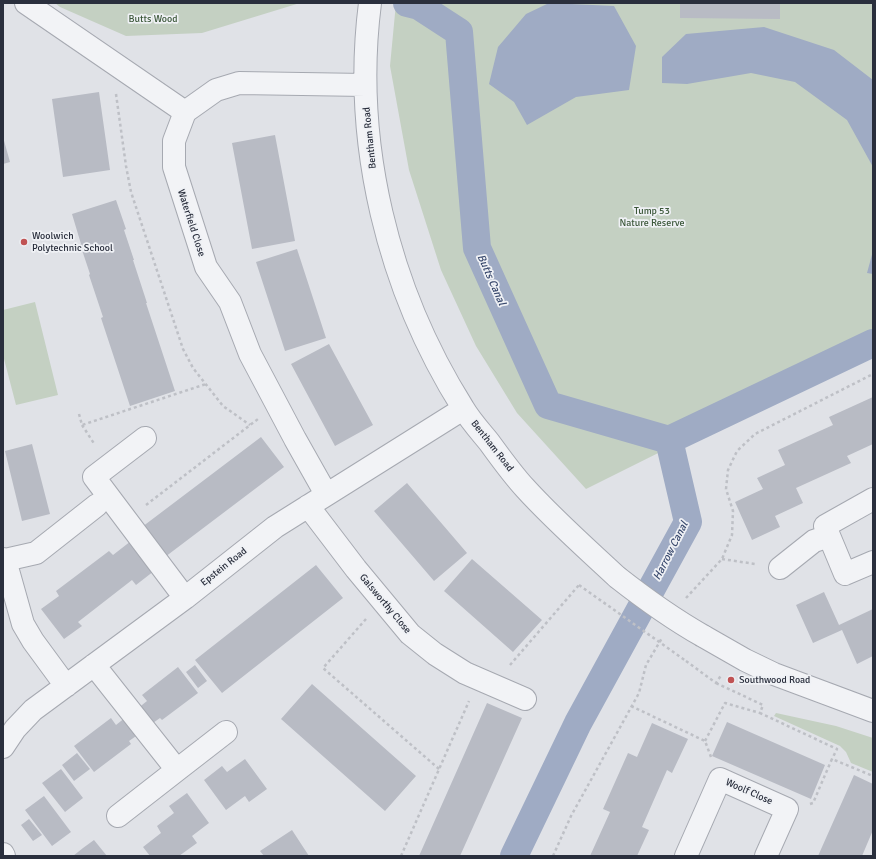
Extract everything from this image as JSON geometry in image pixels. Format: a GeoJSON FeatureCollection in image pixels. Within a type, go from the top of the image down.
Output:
{"type":"FeatureCollection","features":[{"type":"Feature","properties":{"kind":"street"},"geometry":{"type":"LineString","coordinates":[[26,3],[185,112],[216,90],[239,83],[365,85]]}},
{"type":"Feature","properties":{"kind":"street","name":"Bentham Road"},"geometry":{"type":"LineString","coordinates":[[369,12],[365,85],[367,126],[376,188],[387,235],[401,282],[430,350],[463,409],[524,487],[558,523],[638,594],[681,624],[739,657],[774,674],[873,710]]}},
{"type":"Feature","properties":{"kind":"street","name":"Waterfield Close"},"geometry":{"type":"LineString","coordinates":[[185,112],[174,141],[174,167],[206,267],[230,302],[250,354],[326,494]]}},
{"type":"Feature","properties":{"kind":"street","name":"Epstein Road"},"geometry":{"type":"LineString","coordinates":[[3,747],[15,729],[33,710],[185,598],[275,527],[463,409]]}},
{"type":"Feature","properties":{"kind":"street"},"geometry":{"type":"LineString","coordinates":[[145,438],[94,477],[185,598]]}},
{"type":"Feature","properties":{"kind":"street"},"geometry":{"type":"LineString","coordinates":[[873,499],[825,526],[845,574],[873,562]]}},
{"type":"Feature","properties":{"kind":"street"},"geometry":{"type":"LineString","coordinates":[[66,686],[33,641],[23,624],[4,559],[36,553],[97,505]]}},
{"type":"Feature","properties":{"kind":"street","name":"Galsworthy Close"},"geometry":{"type":"LineString","coordinates":[[308,506],[356,569],[410,634],[435,654],[465,673],[525,699]]}},
{"type":"Feature","properties":{"kind":"street"},"geometry":{"type":"LineString","coordinates":[[780,568],[814,541],[829,536]]}},
{"type":"Feature","properties":{"kind":"street"},"geometry":{"type":"LineString","coordinates":[[94,665],[177,770]]}},
{"type":"Feature","properties":{"kind":"street"},"geometry":{"type":"LineString","coordinates":[[118,816],[226,732]]}},
{"type":"Feature","properties":{"kind":"street","name":"Woolf Close"},"geometry":{"type":"LineString","coordinates":[[686,856],[720,779],[787,809]]}},
{"type":"Feature","properties":{"kind":"street"},"geometry":{"type":"LineString","coordinates":[[766,856],[787,809]]}},
{"type":"Feature","properties":{"kind":"path"},"geometry":{"type":"LineString","coordinates":[[111,61],[131,192],[183,349],[193,368],[223,406],[250,425]]}},
{"type":"Feature","properties":{"kind":"path"},"geometry":{"type":"LineString","coordinates":[[684,601],[688,594],[722,559],[732,535],[733,511],[726,489],[728,470],[737,451],[755,434],[873,374]]}},
{"type":"Feature","properties":{"kind":"path"},"geometry":{"type":"LineString","coordinates":[[79,414],[82,425],[206,384]]}},
{"type":"Feature","properties":{"kind":"path"},"geometry":{"type":"LineString","coordinates":[[127,520],[276,404]]}},
{"type":"Feature","properties":{"kind":"path"},"geometry":{"type":"LineString","coordinates":[[722,559],[780,568]]}},
{"type":"Feature","properties":{"kind":"path"},"geometry":{"type":"LineString","coordinates":[[401,856],[439,769],[486,682],[580,585],[686,661]]}},
{"type":"Feature","properties":{"kind":"path"},"geometry":{"type":"LineString","coordinates":[[382,600],[323,668],[439,769]]}},
{"type":"Feature","properties":{"kind":"path"},"geometry":{"type":"LineString","coordinates":[[554,856],[571,816],[639,693],[646,665],[665,633]]}},
{"type":"Feature","properties":{"kind":"path"},"geometry":{"type":"LineString","coordinates":[[716,683],[763,705],[760,713]]}},
{"type":"Feature","properties":{"kind":"path"},"geometry":{"type":"LineString","coordinates":[[705,741],[725,703],[760,713],[837,749],[812,803],[787,809]]}},
{"type":"Feature","properties":{"kind":"path"},"geometry":{"type":"LineString","coordinates":[[631,706],[705,741],[720,779]]}},
{"type":"Feature","properties":{"kind":"path"},"geometry":{"type":"LineString","coordinates":[[832,759],[873,776]]}},
{"type":"Feature","properties":{"kind":"green space","name":"Butts Wood"},"geometry":{"type":"Polygon","coordinates":[[[55,3],[300,3],[202,33],[126,36],[60,7],[55,3]]]}},
{"type":"Feature","properties":{"kind":"green space","name":"Tump 53 Nature Reserve"},"geometry":{"type":"Polygon","coordinates":[[[396,3],[873,3],[873,346],[586,489],[517,413],[476,346],[441,270],[409,170],[390,66],[396,3]]]}},
{"type":"Feature","properties":{"kind":"green space"},"geometry":{"type":"Polygon","coordinates":[[[35,302],[58,395],[16,405],[3,355],[3,310],[35,302]]]}},
{"type":"Feature","properties":{"kind":"green space"},"geometry":{"type":"Polygon","coordinates":[[[776,713],[836,726],[873,738],[873,772],[851,763],[846,752],[840,746],[774,716],[776,713]]]}},
{"type":"Feature","properties":{"kind":"water"},"geometry":{"type":"Polygon","coordinates":[[[549,3],[614,6],[636,46],[629,90],[576,97],[527,125],[514,102],[489,84],[498,47],[526,14],[549,3]]]}},
{"type":"Feature","properties":{"kind":"water"},"geometry":{"type":"Polygon","coordinates":[[[764,27],[834,50],[873,80],[873,167],[847,120],[795,82],[751,73],[687,84],[662,83],[662,57],[686,34],[764,27]]]}},
{"type":"Feature","properties":{"kind":"water"},"geometry":{"type":"Polygon","coordinates":[[[873,251],[873,274],[867,273],[873,251]]]}},
{"type":"Feature","properties":{"kind":"building"},"geometry":{"type":"Polygon","coordinates":[[[680,3],[780,3],[780,19],[680,18],[680,3]]]}},
{"type":"Feature","properties":{"kind":"building"},"geometry":{"type":"Polygon","coordinates":[[[99,92],[110,170],[63,177],[52,99],[99,92]]]}},
{"type":"Feature","properties":{"kind":"building"},"geometry":{"type":"Polygon","coordinates":[[[275,135],[295,241],[252,249],[232,143],[275,135]]]}},
{"type":"Feature","properties":{"kind":"building"},"geometry":{"type":"Polygon","coordinates":[[[3,137],[10,162],[3,164],[3,137]]]}},
{"type":"Feature","properties":{"kind":"building"},"geometry":{"type":"Polygon","coordinates":[[[116,200],[126,229],[124,230],[146,303],[175,391],[130,406],[101,318],[103,317],[89,275],[90,274],[72,214],[116,200]]]}},
{"type":"Feature","properties":{"kind":"building"},"geometry":{"type":"Polygon","coordinates":[[[297,249],[326,338],[285,351],[256,262],[297,249]]]}},
{"type":"Feature","properties":{"kind":"building"},"geometry":{"type":"Polygon","coordinates":[[[329,344],[373,425],[335,446],[291,364],[329,344]]]}},
{"type":"Feature","properties":{"kind":"building"},"geometry":{"type":"Polygon","coordinates":[[[873,397],[873,444],[847,456],[851,463],[796,488],[803,503],[775,516],[780,527],[752,540],[735,502],[763,489],[757,478],[785,465],[778,450],[833,425],[829,417],[873,397]]]}},
{"type":"Feature","properties":{"kind":"building"},"geometry":{"type":"Polygon","coordinates":[[[261,437],[284,467],[165,557],[142,527],[261,437]]]}},
{"type":"Feature","properties":{"kind":"building"},"geometry":{"type":"Polygon","coordinates":[[[32,444],[50,514],[22,521],[5,451],[32,444]]]}},
{"type":"Feature","properties":{"kind":"building"},"geometry":{"type":"Polygon","coordinates":[[[407,483],[467,553],[434,581],[374,511],[407,483]]]}},
{"type":"Feature","properties":{"kind":"building"},"geometry":{"type":"Polygon","coordinates":[[[131,541],[154,571],[136,585],[132,580],[78,622],[82,626],[64,639],[41,609],[59,596],[56,591],[109,551],[113,555],[131,541]]]}},
{"type":"Feature","properties":{"kind":"building"},"geometry":{"type":"Polygon","coordinates":[[[472,559],[542,620],[513,652],[444,591],[472,559]]]}},
{"type":"Feature","properties":{"kind":"building"},"geometry":{"type":"Polygon","coordinates":[[[316,565],[343,598],[222,693],[195,660],[316,565]]]}},
{"type":"Feature","properties":{"kind":"building"},"geometry":{"type":"Polygon","coordinates":[[[824,592],[839,625],[873,609],[873,656],[857,664],[842,630],[813,643],[796,605],[824,592]]]}},
{"type":"Feature","properties":{"kind":"building"},"geometry":{"type":"Polygon","coordinates":[[[195,665],[207,681],[198,688],[186,672],[195,665]]]}},
{"type":"Feature","properties":{"kind":"building"},"geometry":{"type":"Polygon","coordinates":[[[178,667],[198,693],[162,720],[160,718],[150,725],[137,709],[147,701],[142,695],[178,667]]]}},
{"type":"Feature","properties":{"kind":"building"},"geometry":{"type":"Polygon","coordinates":[[[312,684],[416,776],[385,811],[281,719],[312,684]]]}},
{"type":"Feature","properties":{"kind":"building"},"geometry":{"type":"Polygon","coordinates":[[[487,703],[522,718],[460,856],[419,856],[487,703]]]}},
{"type":"Feature","properties":{"kind":"building"},"geometry":{"type":"Polygon","coordinates":[[[126,717],[139,734],[129,741],[131,744],[94,772],[74,746],[111,718],[116,725],[126,717]]]}},
{"type":"Feature","properties":{"kind":"building"},"geometry":{"type":"Polygon","coordinates":[[[727,722],[825,765],[811,799],[712,756],[727,722]]]}},
{"type":"Feature","properties":{"kind":"building"},"geometry":{"type":"Polygon","coordinates":[[[652,723],[688,739],[672,773],[667,770],[642,827],[649,830],[637,856],[590,856],[610,812],[603,809],[628,753],[637,757],[652,723]]]}},
{"type":"Feature","properties":{"kind":"building"},"geometry":{"type":"Polygon","coordinates":[[[77,753],[90,769],[74,781],[62,765],[77,753]]]}},
{"type":"Feature","properties":{"kind":"building"},"geometry":{"type":"Polygon","coordinates":[[[245,759],[267,789],[249,802],[245,796],[226,810],[204,780],[222,766],[227,772],[245,759]]]}},
{"type":"Feature","properties":{"kind":"building"},"geometry":{"type":"Polygon","coordinates":[[[61,769],[83,798],[65,812],[42,783],[61,769]]]}},
{"type":"Feature","properties":{"kind":"building"},"geometry":{"type":"Polygon","coordinates":[[[854,775],[873,784],[873,830],[862,856],[818,856],[854,775]]]}},
{"type":"Feature","properties":{"kind":"building"},"geometry":{"type":"Polygon","coordinates":[[[187,793],[209,823],[192,836],[197,843],[179,856],[150,856],[143,847],[161,833],[157,826],[174,813],[169,806],[187,793]]]}},
{"type":"Feature","properties":{"kind":"building"},"geometry":{"type":"Polygon","coordinates":[[[44,796],[71,832],[52,846],[25,810],[44,796]]]}},
{"type":"Feature","properties":{"kind":"building"},"geometry":{"type":"Polygon","coordinates":[[[29,819],[42,835],[33,841],[21,825],[29,819]]]}},
{"type":"Feature","properties":{"kind":"building"},"geometry":{"type":"Polygon","coordinates":[[[292,830],[309,856],[264,856],[260,851],[292,830]]]}},
{"type":"Feature","properties":{"kind":"building"},"geometry":{"type":"Polygon","coordinates":[[[94,840],[107,856],[73,856],[83,848],[94,840]]]}},
{"type":"Feature","properties":{"kind":"waterway","name":"Butts Canal"},"geometry":{"type":"LineString","coordinates":[[407,3],[419,6],[459,32],[477,248],[548,405],[669,440]]}},
{"type":"Feature","properties":{"kind":"waterway","name":"Harrow Canal"},"geometry":{"type":"LineString","coordinates":[[669,440],[873,343]]}},
{"type":"Feature","properties":{"kind":"waterway","name":"Harrow Canal"},"geometry":{"type":"LineString","coordinates":[[514,856],[578,723],[688,522],[669,440]]}},
{"type":"Feature","properties":{"kind":"place","name":"Woolwich Polytechnic School"},"geometry":{"type":"Point","coordinates":[24,242]}},
{"type":"Feature","properties":{"kind":"place","name":"Southwood Road"},"geometry":{"type":"Point","coordinates":[731,680]}}]}
